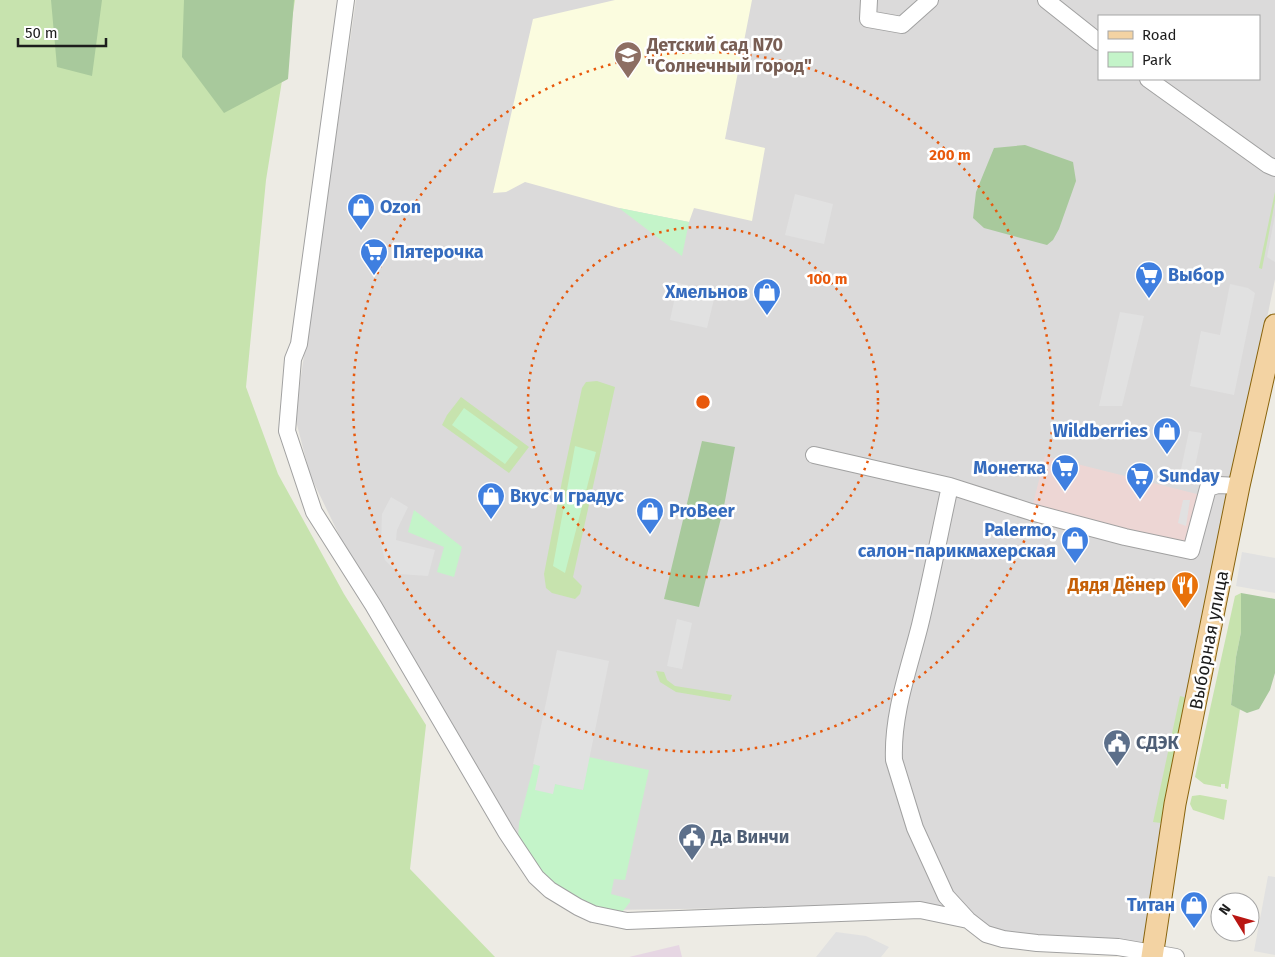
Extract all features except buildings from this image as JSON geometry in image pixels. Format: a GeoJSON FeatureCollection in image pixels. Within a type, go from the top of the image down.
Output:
{"type":"FeatureCollection","features":[{"type":"Feature","properties":{"kind":"main road","name":"Выборная улица"},"geometry":{"type":"LineString","coordinates":[[1152,955],[1176,804],[1239,486],[1275,325]]}},
{"type":"Feature","properties":{"kind":"street"},"geometry":{"type":"LineString","coordinates":[[346,0],[299,344],[294,360],[287,431],[314,512],[373,605],[506,832],[536,877],[550,890],[578,907],[593,914],[628,921],[920,910],[968,920]]}},
{"type":"Feature","properties":{"kind":"street"},"geometry":{"type":"LineString","coordinates":[[869,0],[868,19],[902,24],[930,0]]}},
{"type":"Feature","properties":{"kind":"street"},"geometry":{"type":"LineString","coordinates":[[1046,0],[1098,41]]}},
{"type":"Feature","properties":{"kind":"street"},"geometry":{"type":"LineString","coordinates":[[1149,80],[1268,165],[1275,168]]}},
{"type":"Feature","properties":{"kind":"street"},"geometry":{"type":"LineString","coordinates":[[814,455],[950,486],[1031,512],[1133,539],[1191,551],[1208,488],[1218,485],[1239,486]]}},
{"type":"Feature","properties":{"kind":"street"},"geometry":{"type":"LineString","coordinates":[[950,486],[894,737],[894,760],[915,828],[938,880],[946,896],[968,920],[986,934],[1003,939],[1038,943],[1118,947],[1152,955],[1176,957]]}},
{"type":"Feature","properties":{"kind":"shaded area"},"geometry":{"type":"Polygon","coordinates":[[[356,0],[1275,0],[1275,279],[1199,650],[1145,943],[1003,932],[983,927],[957,905],[608,910],[517,838],[344,545],[310,475],[295,417],[356,0]]]}},
{"type":"Feature","properties":{"kind":"shaded area","name":"Детский сад N70 \"Солнечный город\""},"geometry":{"type":"Polygon","coordinates":[[[615,0],[752,0],[725,139],[765,148],[752,221],[694,208],[689,222],[619,208],[525,182],[506,192],[493,193],[533,19],[615,0]]]}},
{"type":"Feature","properties":{"kind":"shaded area"},"geometry":{"type":"Polygon","coordinates":[[[795,194],[833,204],[824,244],[785,235],[795,194]]]}},
{"type":"Feature","properties":{"kind":"shaded area"},"geometry":{"type":"Polygon","coordinates":[[[1275,215],[1275,262],[1267,257],[1275,215]]]}},
{"type":"Feature","properties":{"kind":"shaded area"},"geometry":{"type":"Polygon","coordinates":[[[678,283],[716,291],[707,328],[670,320],[678,283]]]}},
{"type":"Feature","properties":{"kind":"shaded area"},"geometry":{"type":"Polygon","coordinates":[[[1230,284],[1248,288],[1255,293],[1234,395],[1190,386],[1201,331],[1220,335],[1230,284]]]}},
{"type":"Feature","properties":{"kind":"shaded area"},"geometry":{"type":"Polygon","coordinates":[[[1120,312],[1144,316],[1122,406],[1099,406],[1120,312]]]}},
{"type":"Feature","properties":{"kind":"shaded area"},"geometry":{"type":"Polygon","coordinates":[[[1189,431],[1202,433],[1193,477],[1181,469],[1189,431]]]}},
{"type":"Feature","properties":{"kind":"shaded area"},"geometry":{"type":"Polygon","coordinates":[[[1045,456],[1205,496],[1191,551],[1031,512],[1045,456]]]}},
{"type":"Feature","properties":{"kind":"shaded area"},"geometry":{"type":"Polygon","coordinates":[[[391,497],[408,507],[397,530],[396,540],[435,550],[428,576],[399,574],[385,560],[381,544],[382,514],[391,497]]]}},
{"type":"Feature","properties":{"kind":"shaded area"},"geometry":{"type":"Polygon","coordinates":[[[1183,500],[1190,500],[1186,526],[1178,523],[1183,500]]]}},
{"type":"Feature","properties":{"kind":"shaded area"},"geometry":{"type":"Polygon","coordinates":[[[1242,552],[1275,558],[1275,593],[1236,586],[1242,552]]]}},
{"type":"Feature","properties":{"kind":"shaded area"},"geometry":{"type":"Polygon","coordinates":[[[677,619],[692,623],[682,669],[667,666],[677,619]]]}},
{"type":"Feature","properties":{"kind":"shaded area"},"geometry":{"type":"Polygon","coordinates":[[[557,650],[609,661],[583,790],[555,784],[553,794],[535,790],[540,766],[533,764],[557,650]]]}},
{"type":"Feature","properties":{"kind":"shaded area"},"geometry":{"type":"Polygon","coordinates":[[[1268,876],[1275,877],[1275,955],[1254,951],[1256,942],[1260,942],[1260,919],[1268,876]]]}},
{"type":"Feature","properties":{"kind":"shaded area"},"geometry":{"type":"Polygon","coordinates":[[[836,932],[866,936],[889,947],[881,957],[816,957],[836,932]]]}},
{"type":"Feature","properties":{"kind":"shaded area"},"geometry":{"type":"Polygon","coordinates":[[[679,945],[682,957],[629,957],[679,945]]]}},
{"type":"Feature","properties":{"kind":"green space"},"geometry":{"type":"Polygon","coordinates":[[[0,0],[295,0],[266,180],[246,387],[278,474],[344,594],[426,725],[410,869],[495,957],[0,957],[0,0]]]}},
{"type":"Feature","properties":{"kind":"green space"},"geometry":{"type":"Polygon","coordinates":[[[51,0],[102,0],[92,76],[57,67],[51,0]]]}},
{"type":"Feature","properties":{"kind":"green space"},"geometry":{"type":"Polygon","coordinates":[[[184,0],[294,0],[288,79],[224,113],[182,57],[184,0]]]}},
{"type":"Feature","properties":{"kind":"green space"},"geometry":{"type":"Polygon","coordinates":[[[1025,145],[1073,162],[1076,181],[1059,229],[1053,240],[1047,245],[984,228],[973,218],[976,192],[994,148],[1025,145]]]}},
{"type":"Feature","properties":{"kind":"green space"},"geometry":{"type":"Polygon","coordinates":[[[1275,192],[1275,201],[1262,269],[1259,268],[1275,192]]]}},
{"type":"Feature","properties":{"kind":"green space"},"geometry":{"type":"Polygon","coordinates":[[[619,208],[689,222],[682,256],[619,208]]]}},
{"type":"Feature","properties":{"kind":"green space"},"geometry":{"type":"Polygon","coordinates":[[[597,381],[615,387],[573,577],[582,586],[580,594],[575,599],[552,593],[546,588],[544,574],[582,388],[586,382],[597,381]]]}},
{"type":"Feature","properties":{"kind":"green space"},"geometry":{"type":"Polygon","coordinates":[[[461,397],[529,447],[509,473],[442,425],[461,397]]]}},
{"type":"Feature","properties":{"kind":"green space"},"geometry":{"type":"Polygon","coordinates":[[[464,408],[518,447],[505,464],[452,425],[464,408]]]}},
{"type":"Feature","properties":{"kind":"green space"},"geometry":{"type":"Polygon","coordinates":[[[702,441],[735,447],[724,506],[699,607],[664,599],[702,441]]]}},
{"type":"Feature","properties":{"kind":"green space"},"geometry":{"type":"Polygon","coordinates":[[[575,446],[596,452],[565,573],[553,566],[575,446]]]}},
{"type":"Feature","properties":{"kind":"green space"},"geometry":{"type":"Polygon","coordinates":[[[414,510],[462,547],[454,577],[437,572],[444,547],[408,532],[414,510]]]}},
{"type":"Feature","properties":{"kind":"green space"},"geometry":{"type":"Polygon","coordinates":[[[1241,593],[1241,632],[1236,657],[1231,705],[1240,709],[1228,789],[1225,788],[1225,784],[1221,784],[1221,787],[1204,784],[1195,777],[1235,596],[1241,593]]]}},
{"type":"Feature","properties":{"kind":"green space"},"geometry":{"type":"Polygon","coordinates":[[[1241,593],[1275,599],[1275,673],[1270,690],[1259,709],[1247,713],[1231,705],[1236,657],[1241,632],[1241,593]]]}},
{"type":"Feature","properties":{"kind":"green space"},"geometry":{"type":"Polygon","coordinates":[[[656,671],[664,672],[667,680],[675,686],[732,695],[730,701],[676,692],[660,682],[656,671]]]}},
{"type":"Feature","properties":{"kind":"green space"},"geometry":{"type":"Polygon","coordinates":[[[1180,696],[1184,697],[1186,701],[1161,823],[1153,822],[1180,696]]]}},
{"type":"Feature","properties":{"kind":"green space"},"geometry":{"type":"Polygon","coordinates":[[[589,757],[649,770],[625,880],[614,879],[611,894],[630,899],[630,902],[623,911],[602,910],[581,902],[559,888],[535,866],[518,839],[519,823],[534,764],[541,765],[552,794],[555,784],[583,790],[589,757]]]}},
{"type":"Feature","properties":{"kind":"green space"},"geometry":{"type":"Polygon","coordinates":[[[1200,795],[1227,800],[1224,820],[1193,810],[1190,804],[1192,796],[1200,795]]]}},
{"type":"Feature","properties":{"kind":"place","name":"Детский сад N70 \"Солнечный город\""},"geometry":{"type":"Point","coordinates":[628,79]}},
{"type":"Feature","properties":{"kind":"place","name":"Ozon"},"geometry":{"type":"Point","coordinates":[361,231]}},
{"type":"Feature","properties":{"kind":"place","name":"Пятерочка"},"geometry":{"type":"Point","coordinates":[374,276]}},
{"type":"Feature","properties":{"kind":"place","name":"Выбор"},"geometry":{"type":"Point","coordinates":[1149,299]}},
{"type":"Feature","properties":{"kind":"place","name":"Хмельнов"},"geometry":{"type":"Point","coordinates":[767,316]}},
{"type":"Feature","properties":{"kind":"place","name":"Wildberries"},"geometry":{"type":"Point","coordinates":[1167,455]}},
{"type":"Feature","properties":{"kind":"place","name":"Монетка"},"geometry":{"type":"Point","coordinates":[1065,492]}},
{"type":"Feature","properties":{"kind":"place","name":"Sunday"},"geometry":{"type":"Point","coordinates":[1140,500]}},
{"type":"Feature","properties":{"kind":"place","name":"Вкус и градус"},"geometry":{"type":"Point","coordinates":[491,520]}},
{"type":"Feature","properties":{"kind":"place","name":"ProBeer"},"geometry":{"type":"Point","coordinates":[650,535]}},
{"type":"Feature","properties":{"kind":"place","name":"Palermo, салон-парикмахерская"},"geometry":{"type":"Point","coordinates":[1075,564]}},
{"type":"Feature","properties":{"kind":"place","name":"Дядя Дёнер"},"geometry":{"type":"Point","coordinates":[1185,609]}},
{"type":"Feature","properties":{"kind":"place","name":"СДЭК"},"geometry":{"type":"Point","coordinates":[1117,767]}},
{"type":"Feature","properties":{"kind":"place","name":"Да Винчи"},"geometry":{"type":"Point","coordinates":[692,861]}},
{"type":"Feature","properties":{"kind":"place","name":"Титан"},"geometry":{"type":"Point","coordinates":[1194,929]}}]}
